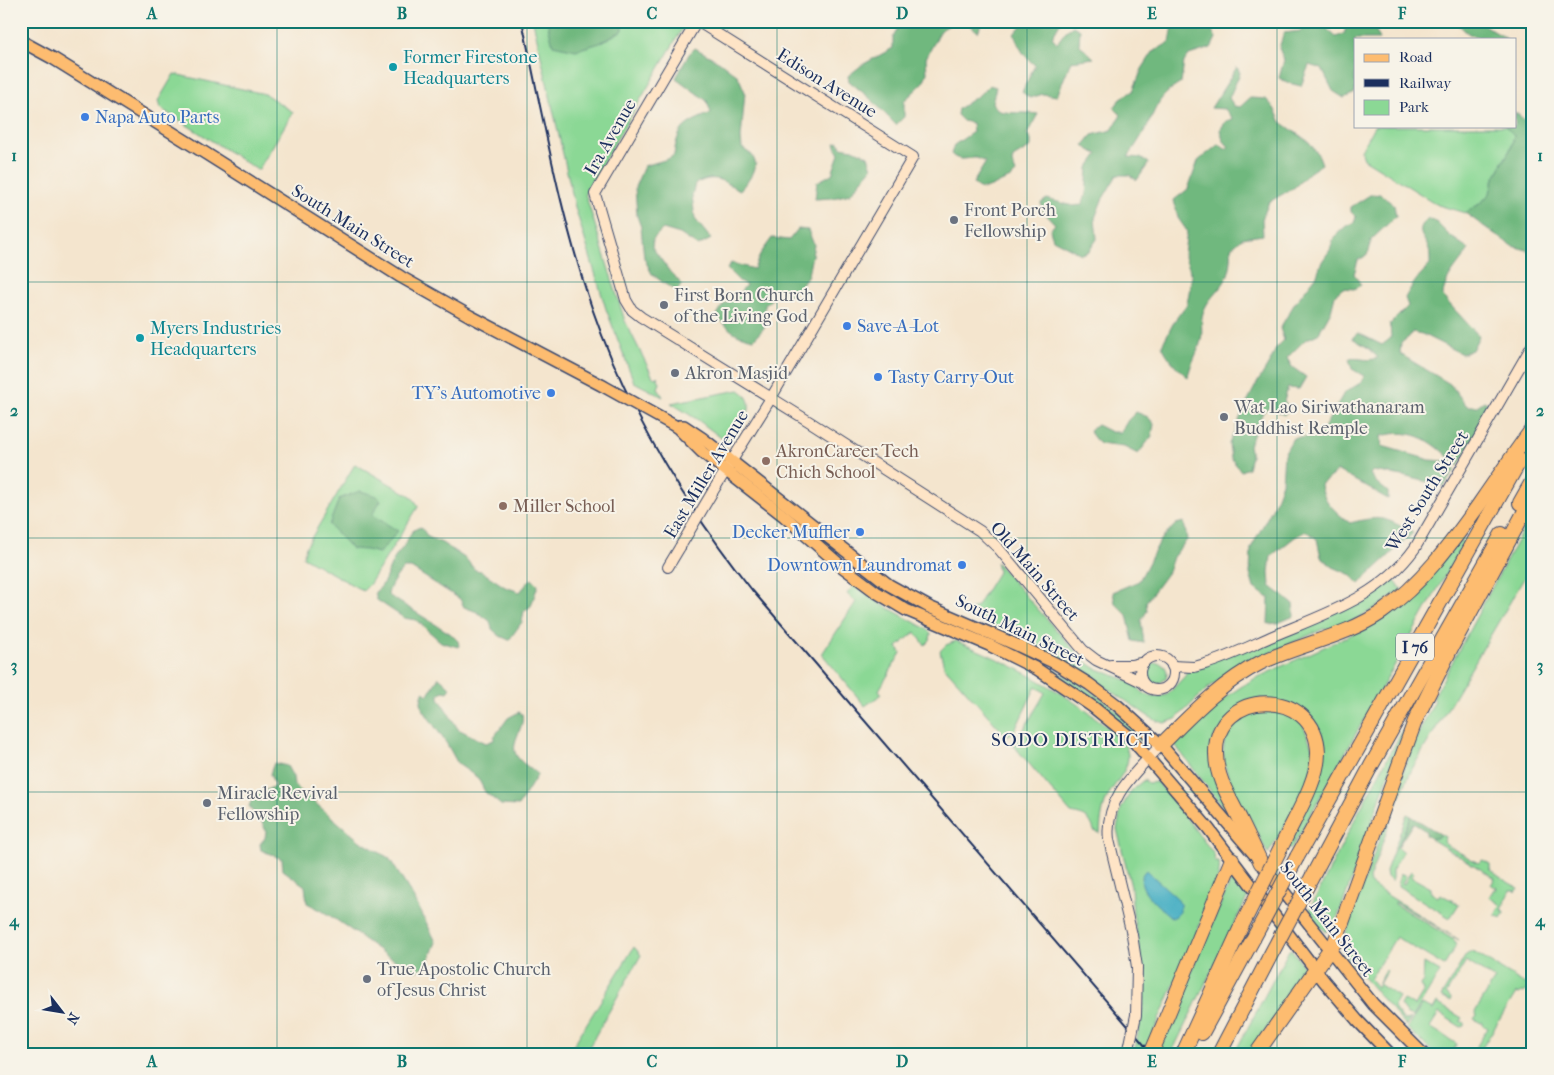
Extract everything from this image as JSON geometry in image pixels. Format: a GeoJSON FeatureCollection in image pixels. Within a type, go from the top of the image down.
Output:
{"type":"FeatureCollection","features":[{"type":"Feature","properties":{"kind":"highway"},"geometry":{"type":"LineString","coordinates":[[1161,745],[1215,694],[1246,671],[1272,658],[1356,625],[1379,613],[1400,598],[1432,566],[1455,538],[1533,428]]}},
{"type":"Feature","properties":{"kind":"highway","name":"I 76"},"geometry":{"type":"LineString","coordinates":[[1191,1054],[1196,1036],[1253,939],[1297,857],[1533,437]]}},
{"type":"Feature","properties":{"kind":"highway","name":"I 76"},"geometry":{"type":"LineString","coordinates":[[1219,1054],[1371,766],[1533,480]]}},
{"type":"Feature","properties":{"kind":"highway"},"geometry":{"type":"LineString","coordinates":[[1256,1054],[1317,971],[1335,942],[1422,705],[1533,496]]}},
{"type":"Feature","properties":{"kind":"highway"},"geometry":{"type":"LineString","coordinates":[[1183,1054],[1196,1036],[1241,927],[1313,779],[1317,762],[1317,745],[1311,727],[1305,719],[1278,703],[1260,703],[1237,712],[1226,724],[1217,743],[1216,757],[1223,784],[1261,863]]}},
{"type":"Feature","properties":{"kind":"highway"},"geometry":{"type":"LineString","coordinates":[[1151,1054],[1232,859]]}},
{"type":"Feature","properties":{"kind":"main road","name":"Edison Avenue"},"geometry":{"type":"LineString","coordinates":[[697,21],[913,158]]}},
{"type":"Feature","properties":{"kind":"main road","name":"Ira Avenue"},"geometry":{"type":"LineString","coordinates":[[630,307],[595,194],[697,21]]}},
{"type":"Feature","properties":{"kind":"main road","name":"South Main Street"},"geometry":{"type":"LineString","coordinates":[[21,40],[206,153],[401,277],[676,426],[684,426],[702,438],[728,466],[840,565],[890,601],[906,610],[989,645],[1037,669],[1093,707],[1130,737],[1149,758],[1208,828],[1346,1007],[1390,1054]]}},
{"type":"Feature","properties":{"kind":"main road","name":"East Miller Avenue"},"geometry":{"type":"LineString","coordinates":[[668,567],[771,398],[913,158]]}},
{"type":"Feature","properties":{"kind":"main road","name":"Old Main Street"},"geometry":{"type":"LineString","coordinates":[[630,307],[641,316],[925,495],[985,535],[1000,550],[1083,650],[1096,660],[1110,665],[1142,682]]}},
{"type":"Feature","properties":{"kind":"main road","name":"West South Street"},"geometry":{"type":"LineString","coordinates":[[1172,666],[1194,667],[1209,663],[1360,598],[1393,573],[1411,553],[1420,539],[1533,344]]}},
{"type":"Feature","properties":{"kind":"main road","name":"South Main Street"},"geometry":{"type":"LineString","coordinates":[[728,466],[889,585],[929,607],[1019,646],[1072,673],[1117,705],[1161,745],[1261,863],[1373,1004],[1423,1054]]}},
{"type":"Feature","properties":{"kind":"main road"},"geometry":{"type":"LineString","coordinates":[[1160,657],[1167,660],[1172,666],[1173,677],[1170,684],[1165,688],[1152,690],[1142,682],[1140,671],[1144,662],[1150,658],[1160,657]]}},
{"type":"Feature","properties":{"kind":"main road","name":"Old Main Street"},"geometry":{"type":"LineString","coordinates":[[1110,665],[1131,665],[1144,662]]}},
{"type":"Feature","properties":{"kind":"main road"},"geometry":{"type":"LineString","coordinates":[[1128,1054],[1136,1015],[1137,968],[1132,935],[1109,840],[1108,824],[1115,799],[1132,775],[1161,745]]}},
{"type":"Feature","properties":{"kind":"green space"},"geometry":{"type":"Polygon","coordinates":[[[533,21],[687,21],[585,193],[625,321],[653,377],[657,376],[660,383],[658,388],[663,397],[634,382],[606,309],[575,207],[533,21]]]}},
{"type":"Feature","properties":{"kind":"green space"},"geometry":{"type":"Polygon","coordinates":[[[547,21],[623,21],[623,30],[600,43],[576,50],[553,45],[547,21]]]}},
{"type":"Feature","properties":{"kind":"green space"},"geometry":{"type":"Polygon","coordinates":[[[895,21],[982,21],[978,32],[967,22],[954,22],[941,30],[926,58],[927,73],[923,83],[904,101],[904,117],[896,125],[872,100],[849,81],[848,76],[862,65],[893,48],[893,38],[899,25],[895,21]]]}},
{"type":"Feature","properties":{"kind":"green space"},"geometry":{"type":"Polygon","coordinates":[[[1025,21],[1061,21],[1052,37],[1057,43],[1066,31],[1073,26],[1080,30],[1079,44],[1094,58],[1071,61],[1057,96],[1043,94],[1030,98],[1022,92],[1035,65],[1022,51],[1014,34],[1025,21]]]}},
{"type":"Feature","properties":{"kind":"green space"},"geometry":{"type":"Polygon","coordinates":[[[1174,21],[1203,21],[1216,38],[1211,48],[1189,55],[1184,62],[1181,83],[1162,98],[1128,157],[1142,158],[1149,163],[1137,180],[1129,175],[1117,175],[1102,200],[1095,218],[1097,239],[1089,251],[1081,254],[1053,239],[1050,230],[1055,224],[1043,211],[1041,203],[1047,199],[1073,206],[1081,205],[1086,195],[1088,168],[1098,154],[1089,150],[1084,145],[1092,135],[1112,130],[1121,115],[1114,108],[1121,98],[1133,91],[1142,69],[1153,52],[1170,42],[1174,21]]]}},
{"type":"Feature","properties":{"kind":"green space"},"geometry":{"type":"Polygon","coordinates":[[[1303,21],[1328,21],[1327,29],[1336,37],[1344,34],[1348,21],[1371,22],[1379,38],[1354,38],[1354,93],[1344,98],[1333,91],[1322,69],[1309,65],[1301,86],[1279,78],[1284,60],[1279,48],[1284,33],[1301,31],[1303,21]]]}},
{"type":"Feature","properties":{"kind":"green space"},"geometry":{"type":"Polygon","coordinates":[[[1457,21],[1477,21],[1505,38],[1479,38],[1462,28],[1457,21]]]}},
{"type":"Feature","properties":{"kind":"green space"},"geometry":{"type":"Polygon","coordinates":[[[695,48],[720,62],[738,76],[745,92],[741,138],[742,148],[752,155],[756,164],[750,178],[740,190],[723,181],[713,179],[695,184],[692,195],[695,219],[711,239],[698,246],[680,234],[663,229],[653,239],[652,247],[670,272],[682,284],[677,291],[652,274],[644,258],[641,227],[637,216],[635,187],[644,166],[668,159],[674,155],[681,131],[689,123],[711,113],[707,101],[676,78],[689,54],[695,48]]]}},
{"type":"Feature","properties":{"kind":"green space"},"geometry":{"type":"Polygon","coordinates":[[[1237,67],[1240,73],[1229,98],[1234,106],[1240,107],[1250,98],[1266,99],[1274,108],[1281,122],[1309,142],[1322,164],[1310,172],[1295,187],[1269,202],[1262,219],[1263,235],[1242,238],[1231,248],[1231,264],[1228,274],[1204,309],[1201,340],[1188,377],[1180,371],[1166,354],[1162,345],[1175,320],[1187,304],[1192,276],[1184,254],[1187,231],[1178,218],[1174,200],[1188,189],[1198,161],[1219,144],[1225,149],[1229,147],[1223,140],[1220,130],[1226,121],[1233,119],[1225,109],[1211,108],[1237,67]]]}},
{"type":"Feature","properties":{"kind":"green space"},"geometry":{"type":"Polygon","coordinates":[[[174,74],[265,94],[293,112],[259,169],[256,169],[160,108],[158,101],[174,74]]]}},
{"type":"Feature","properties":{"kind":"green space"},"geometry":{"type":"Polygon","coordinates":[[[989,85],[996,87],[992,103],[999,111],[1038,114],[1027,134],[1031,140],[1031,147],[1013,158],[1012,163],[1016,173],[1012,177],[989,188],[982,189],[973,183],[986,162],[977,158],[957,158],[951,154],[954,145],[973,132],[972,123],[963,121],[957,115],[958,109],[979,95],[989,85]]]}},
{"type":"Feature","properties":{"kind":"green space"},"geometry":{"type":"Polygon","coordinates":[[[1516,113],[1533,127],[1533,257],[1527,250],[1512,246],[1465,213],[1481,203],[1490,193],[1493,181],[1512,146],[1514,135],[1507,128],[1516,128],[1516,113]]]}},
{"type":"Feature","properties":{"kind":"green space"},"geometry":{"type":"Polygon","coordinates":[[[1373,128],[1507,128],[1514,135],[1512,146],[1493,181],[1491,193],[1481,203],[1465,213],[1438,205],[1364,159],[1361,150],[1373,128]]]}},
{"type":"Feature","properties":{"kind":"green space"},"geometry":{"type":"Polygon","coordinates":[[[839,142],[841,147],[853,149],[868,156],[872,168],[850,194],[833,198],[815,199],[817,182],[832,174],[839,154],[835,143],[839,142]]]}},
{"type":"Feature","properties":{"kind":"green space"},"geometry":{"type":"Polygon","coordinates":[[[1380,194],[1394,205],[1396,216],[1371,240],[1368,253],[1358,260],[1354,274],[1361,285],[1354,289],[1343,288],[1335,295],[1331,311],[1318,334],[1305,340],[1287,358],[1292,367],[1306,377],[1299,389],[1288,388],[1284,401],[1289,408],[1284,415],[1270,407],[1263,412],[1249,445],[1251,456],[1248,468],[1241,471],[1231,458],[1229,444],[1256,385],[1276,348],[1284,340],[1280,328],[1295,303],[1317,275],[1321,263],[1330,250],[1334,237],[1346,226],[1354,223],[1356,217],[1351,212],[1351,207],[1370,195],[1380,194]]]}},
{"type":"Feature","properties":{"kind":"green space"},"geometry":{"type":"Polygon","coordinates":[[[1428,218],[1469,249],[1449,278],[1443,297],[1479,336],[1472,350],[1462,354],[1422,334],[1412,332],[1401,343],[1400,354],[1450,384],[1467,406],[1477,406],[1484,401],[1492,406],[1458,466],[1432,444],[1415,435],[1394,434],[1381,436],[1382,446],[1430,460],[1447,461],[1455,470],[1444,486],[1373,471],[1370,474],[1388,492],[1388,499],[1338,471],[1321,484],[1327,501],[1335,511],[1350,523],[1376,518],[1383,519],[1413,533],[1359,584],[1349,574],[1333,567],[1321,557],[1317,539],[1306,531],[1295,537],[1271,556],[1269,572],[1270,586],[1293,604],[1294,616],[1278,623],[1268,624],[1269,598],[1254,588],[1250,574],[1251,548],[1273,507],[1282,483],[1284,454],[1293,438],[1311,437],[1321,433],[1344,393],[1362,382],[1364,376],[1352,369],[1349,359],[1370,360],[1378,358],[1370,349],[1352,338],[1358,333],[1382,345],[1391,338],[1390,324],[1408,306],[1405,298],[1416,280],[1430,265],[1429,249],[1421,234],[1421,227],[1428,218]]]}},
{"type":"Feature","properties":{"kind":"green space"},"geometry":{"type":"Polygon","coordinates":[[[798,229],[808,230],[814,245],[808,275],[798,289],[788,295],[777,294],[765,305],[764,328],[754,339],[733,332],[717,315],[723,305],[735,298],[746,285],[727,269],[731,263],[754,269],[761,253],[772,238],[789,240],[798,229]]]}},
{"type":"Feature","properties":{"kind":"green space"},"geometry":{"type":"Polygon","coordinates":[[[739,390],[747,398],[749,410],[729,444],[698,420],[671,403],[739,390]]]}},
{"type":"Feature","properties":{"kind":"green space"},"geometry":{"type":"Polygon","coordinates":[[[1136,412],[1148,417],[1154,424],[1152,436],[1138,454],[1124,447],[1099,444],[1089,431],[1097,425],[1111,432],[1121,432],[1128,420],[1136,412]]]}},
{"type":"Feature","properties":{"kind":"green space"},"geometry":{"type":"Polygon","coordinates":[[[355,464],[411,496],[418,507],[369,585],[363,591],[303,557],[306,547],[355,464]]]}},
{"type":"Feature","properties":{"kind":"green space"},"geometry":{"type":"Polygon","coordinates":[[[360,491],[377,496],[381,500],[372,515],[398,531],[379,553],[352,549],[329,525],[339,499],[360,491]]]}},
{"type":"Feature","properties":{"kind":"green space"},"geometry":{"type":"Polygon","coordinates":[[[1533,511],[1533,563],[1412,769],[1398,800],[1369,879],[1370,884],[1459,940],[1395,902],[1395,904],[1454,940],[1457,944],[1444,966],[1396,937],[1370,979],[1377,987],[1384,971],[1387,970],[1379,984],[1399,997],[1393,1007],[1403,1020],[1411,1019],[1406,1026],[1348,960],[1347,951],[1342,950],[1344,938],[1414,742],[1435,700],[1433,698],[1533,511]]]}},
{"type":"Feature","properties":{"kind":"green space"},"geometry":{"type":"Polygon","coordinates":[[[1184,522],[1187,540],[1173,557],[1168,572],[1146,602],[1147,611],[1141,621],[1144,643],[1133,641],[1127,615],[1115,603],[1113,592],[1139,581],[1160,541],[1176,524],[1184,522]]]}},
{"type":"Feature","properties":{"kind":"green space"},"geometry":{"type":"Polygon","coordinates":[[[421,527],[428,537],[442,543],[466,559],[475,570],[481,571],[505,587],[520,592],[532,579],[538,585],[531,606],[524,611],[522,622],[509,640],[500,636],[492,629],[490,621],[477,612],[464,607],[460,599],[411,568],[404,568],[392,584],[388,595],[451,634],[458,641],[458,647],[441,642],[416,620],[404,618],[377,600],[375,592],[383,583],[394,560],[412,532],[421,527]]]}},
{"type":"Feature","properties":{"kind":"green space"},"geometry":{"type":"Polygon","coordinates":[[[1461,540],[1464,542],[1291,849],[1287,846],[1318,781],[1317,729],[1261,698],[1214,736],[1233,813],[1230,816],[1175,745],[1212,709],[1254,679],[1368,627],[1461,540]]]}},
{"type":"Feature","properties":{"kind":"green space"},"geometry":{"type":"Polygon","coordinates":[[[996,562],[1082,659],[1095,668],[1134,683],[1143,693],[1153,697],[1167,695],[1185,676],[1188,668],[1364,600],[1394,580],[1402,590],[1371,611],[1340,627],[1323,629],[1236,668],[1208,688],[1176,719],[1165,723],[1148,716],[1072,664],[1021,638],[969,615],[970,610],[977,606],[998,572],[996,562]]]}},
{"type":"Feature","properties":{"kind":"green space"},"geometry":{"type":"Polygon","coordinates":[[[854,585],[881,604],[931,633],[930,640],[925,645],[915,632],[897,647],[901,653],[879,690],[882,694],[865,706],[822,654],[856,602],[847,594],[854,585]]]}},
{"type":"Feature","properties":{"kind":"green space"},"geometry":{"type":"Polygon","coordinates":[[[986,637],[1029,656],[1091,691],[1127,720],[1143,737],[1143,741],[1140,741],[1094,702],[1069,684],[986,637]]]}},
{"type":"Feature","properties":{"kind":"green space"},"geometry":{"type":"Polygon","coordinates":[[[956,641],[1013,666],[1048,686],[1083,708],[1117,735],[1125,744],[1128,761],[1106,801],[1102,814],[1100,833],[1094,831],[1091,823],[1086,818],[1071,813],[1014,746],[1045,693],[1036,686],[1016,728],[1006,736],[944,666],[940,651],[946,645],[956,641]]]}},
{"type":"Feature","properties":{"kind":"green space"},"geometry":{"type":"Polygon","coordinates":[[[1153,663],[1161,663],[1167,669],[1167,677],[1161,683],[1153,683],[1147,677],[1147,669],[1153,663]]]}},
{"type":"Feature","properties":{"kind":"green space"},"geometry":{"type":"Polygon","coordinates":[[[439,677],[451,688],[448,692],[443,691],[439,694],[439,698],[458,729],[486,743],[494,740],[494,737],[508,718],[519,712],[522,714],[521,725],[515,742],[516,753],[521,761],[538,774],[518,806],[501,805],[485,792],[478,778],[458,764],[447,744],[422,708],[423,692],[428,695],[439,677]]]}},
{"type":"Feature","properties":{"kind":"green space"},"geometry":{"type":"Polygon","coordinates":[[[1256,709],[1286,711],[1302,722],[1314,752],[1309,780],[1295,809],[1268,854],[1245,809],[1242,809],[1225,767],[1225,741],[1230,729],[1240,719],[1256,709]]]}},
{"type":"Feature","properties":{"kind":"green space"},"geometry":{"type":"Polygon","coordinates":[[[1407,722],[1341,909],[1337,918],[1326,932],[1319,927],[1308,913],[1357,815],[1407,722]]]}},
{"type":"Feature","properties":{"kind":"green space"},"geometry":{"type":"Polygon","coordinates":[[[274,763],[287,766],[293,777],[294,785],[360,841],[389,858],[415,900],[436,942],[427,965],[416,971],[401,964],[335,919],[307,903],[305,886],[283,870],[282,859],[261,850],[260,844],[265,838],[266,831],[259,816],[249,807],[256,796],[275,786],[270,774],[274,763]]]}},
{"type":"Feature","properties":{"kind":"green space"},"geometry":{"type":"Polygon","coordinates":[[[1144,780],[1148,783],[1157,782],[1170,797],[1214,854],[1215,862],[1219,862],[1219,872],[1211,899],[1144,1054],[1134,1054],[1144,1002],[1143,971],[1133,914],[1131,887],[1117,829],[1121,809],[1127,798],[1134,788],[1144,780]]]}},
{"type":"Feature","properties":{"kind":"green space"},"geometry":{"type":"Polygon","coordinates":[[[1407,814],[1411,816],[1397,847],[1403,852],[1392,870],[1392,882],[1387,877],[1386,871],[1407,814]]]}},
{"type":"Feature","properties":{"kind":"green space"},"geometry":{"type":"Polygon","coordinates":[[[1411,816],[1440,834],[1439,837],[1431,839],[1425,835],[1426,831],[1413,823],[1397,848],[1411,816]]]}},
{"type":"Feature","properties":{"kind":"green space"},"geometry":{"type":"Polygon","coordinates":[[[1440,834],[1445,837],[1443,842],[1448,846],[1478,863],[1483,860],[1490,864],[1490,869],[1493,872],[1519,888],[1516,892],[1511,890],[1502,909],[1504,913],[1501,918],[1495,915],[1501,905],[1489,897],[1494,889],[1496,890],[1497,888],[1491,885],[1495,878],[1431,839],[1439,837],[1440,834]]]}},
{"type":"Feature","properties":{"kind":"green space"},"geometry":{"type":"Polygon","coordinates":[[[1411,871],[1414,873],[1411,877],[1431,888],[1431,893],[1438,897],[1440,894],[1459,904],[1450,918],[1398,886],[1400,873],[1406,876],[1402,883],[1404,884],[1411,871]]]}},
{"type":"Feature","properties":{"kind":"green space"},"geometry":{"type":"Polygon","coordinates":[[[1234,874],[1249,894],[1171,1054],[1154,1054],[1234,874]]]}},
{"type":"Feature","properties":{"kind":"green space"},"geometry":{"type":"Polygon","coordinates":[[[634,947],[641,955],[585,1054],[568,1054],[634,947]]]}},
{"type":"Feature","properties":{"kind":"green space"},"geometry":{"type":"Polygon","coordinates":[[[1291,949],[1308,972],[1248,1054],[1234,1054],[1289,950],[1291,949]]]}},
{"type":"Feature","properties":{"kind":"green space"},"geometry":{"type":"Polygon","coordinates":[[[1471,952],[1533,989],[1530,992],[1526,990],[1524,993],[1516,993],[1482,1048],[1492,1054],[1472,1054],[1488,1028],[1483,1025],[1483,1022],[1481,1023],[1474,1019],[1477,1015],[1475,1012],[1495,979],[1466,961],[1446,994],[1451,998],[1450,1001],[1441,997],[1466,955],[1471,952]]]}},
{"type":"Feature","properties":{"kind":"green space"},"geometry":{"type":"Polygon","coordinates":[[[1424,963],[1440,972],[1413,1017],[1407,1015],[1400,1005],[1403,1000],[1415,1006],[1424,991],[1421,985],[1423,982],[1424,963]]]}},
{"type":"Feature","properties":{"kind":"green space"},"geometry":{"type":"Polygon","coordinates":[[[1437,1003],[1462,1018],[1460,1021],[1464,1023],[1464,1026],[1461,1027],[1439,1013],[1430,1027],[1457,1044],[1453,1052],[1455,1054],[1435,1054],[1407,1028],[1422,1005],[1433,1010],[1437,1003]]]}},
{"type":"Feature","properties":{"kind":"water"},"geometry":{"type":"Polygon","coordinates":[[[1146,870],[1177,898],[1180,904],[1180,912],[1176,916],[1172,918],[1155,903],[1144,889],[1141,883],[1142,876],[1146,870]]]}},
{"type":"Feature","properties":{"kind":"railway"},"geometry":{"type":"LineString","coordinates":[[522,21],[561,202],[592,308],[623,384],[660,456],[703,524],[752,590],[1152,1054]]}},
{"type":"Feature","properties":{"kind":"place","name":"Former Firestone Headquarters"},"geometry":{"type":"Point","coordinates":[393,67]}},
{"type":"Feature","properties":{"kind":"place","name":"Napa Auto Parts"},"geometry":{"type":"Point","coordinates":[85,117]}},
{"type":"Feature","properties":{"kind":"place","name":"Front Porch Fellowship"},"geometry":{"type":"Point","coordinates":[954,220]}},
{"type":"Feature","properties":{"kind":"place","name":"First Born Church of the Living God"},"geometry":{"type":"Point","coordinates":[664,305]}},
{"type":"Feature","properties":{"kind":"place","name":"Save-A-Lot"},"geometry":{"type":"Point","coordinates":[847,326]}},
{"type":"Feature","properties":{"kind":"place","name":"Myers Industries Headquarters"},"geometry":{"type":"Point","coordinates":[140,338]}},
{"type":"Feature","properties":{"kind":"place","name":"Akron Masjid"},"geometry":{"type":"Point","coordinates":[675,373]}},
{"type":"Feature","properties":{"kind":"place","name":"Tasty Carry-Out"},"geometry":{"type":"Point","coordinates":[878,377]}},
{"type":"Feature","properties":{"kind":"place","name":"TY's Automotive"},"geometry":{"type":"Point","coordinates":[551,393]}},
{"type":"Feature","properties":{"kind":"place","name":"Wat Lao Siriwathanaram Buddhist Remple"},"geometry":{"type":"Point","coordinates":[1224,417]}},
{"type":"Feature","properties":{"kind":"place","name":"AkronCareer Tech Chich School"},"geometry":{"type":"Point","coordinates":[766,461]}},
{"type":"Feature","properties":{"kind":"place","name":"Miller School"},"geometry":{"type":"Point","coordinates":[503,506]}},
{"type":"Feature","properties":{"kind":"place","name":"Decker Muffler"},"geometry":{"type":"Point","coordinates":[860,532]}},
{"type":"Feature","properties":{"kind":"place","name":"Downtown Laundromat"},"geometry":{"type":"Point","coordinates":[962,565]}},
{"type":"Feature","properties":{"kind":"place","name":"Miracle Revival Fellowship"},"geometry":{"type":"Point","coordinates":[207,803]}},
{"type":"Feature","properties":{"kind":"place","name":"True Apostolic Church of Jesus Christ"},"geometry":{"type":"Point","coordinates":[367,979]}},
{"type":"Feature","properties":{"kind":"district","name":"SODO DISTRICT"},"geometry":{"type":"Point","coordinates":[1072,739]}}]}
